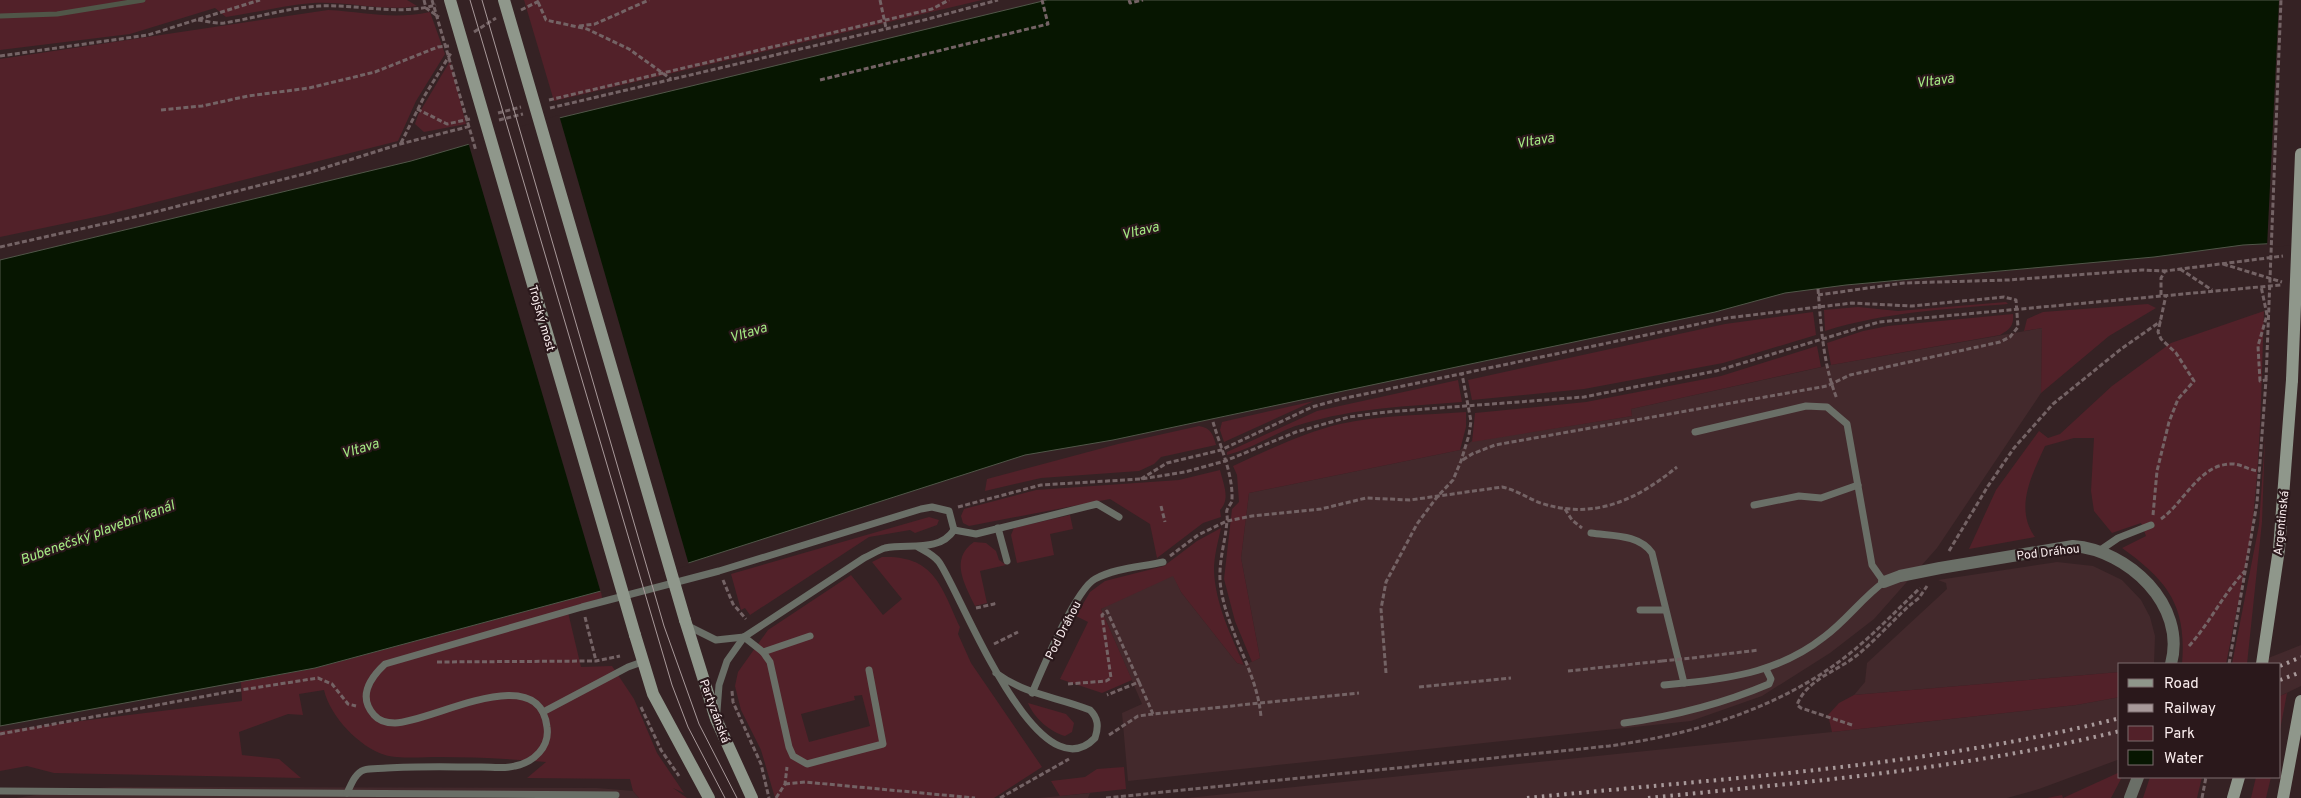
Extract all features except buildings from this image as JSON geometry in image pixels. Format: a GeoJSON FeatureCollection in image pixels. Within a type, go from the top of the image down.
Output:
{"type":"FeatureCollection","features":[{"type":"Feature","properties":{"kind":"main road"},"geometry":{"type":"LineString","coordinates":[[504,0],[685,623]]}},
{"type":"Feature","properties":{"kind":"main road","name":"Trojský most"},"geometry":{"type":"LineString","coordinates":[[447,1],[642,662]]}},
{"type":"Feature","properties":{"kind":"main road","name":"Argentinská"},"geometry":{"type":"LineString","coordinates":[[2262,663],[2279,549],[2292,380],[2301,154]]}},
{"type":"Feature","properties":{"kind":"main road","name":"Partyzánská"},"geometry":{"type":"LineString","coordinates":[[685,623],[716,719],[752,798]]}},
{"type":"Feature","properties":{"kind":"main road"},"geometry":{"type":"LineString","coordinates":[[642,662],[653,694],[709,798]]}},
{"type":"Feature","properties":{"kind":"main road"},"geometry":{"type":"LineString","coordinates":[[2283,798],[2301,701]]}},
{"type":"Feature","properties":{"kind":"main road"},"geometry":{"type":"LineString","coordinates":[[2234,798],[2239,778]]}},
{"type":"Feature","properties":{"kind":"street","name":"Pod Dráhou"},"geometry":{"type":"LineString","coordinates":[[1884,582],[1900,576],[1940,568],[2073,546],[2099,552],[2131,568],[2159,598],[2168,616],[2172,634],[2172,662]]}},
{"type":"Feature","properties":{"kind":"street"},"geometry":{"type":"LineString","coordinates":[[2130,798],[2138,778]]}},
{"type":"Feature","properties":{"kind":"lane"},"geometry":{"type":"LineString","coordinates":[[1664,686],[1728,679],[1766,669],[1802,653],[1826,636],[1884,582],[1872,565],[1847,424],[1827,407],[1806,406],[1695,432]]}},
{"type":"Feature","properties":{"kind":"lane"},"geometry":{"type":"LineString","coordinates":[[1754,505],[1799,496],[1821,498],[1858,486]]}},
{"type":"Feature","properties":{"kind":"lane"},"geometry":{"type":"LineString","coordinates":[[954,530],[976,534],[1097,504],[1119,517]]}},
{"type":"Feature","properties":{"kind":"lane"},"geometry":{"type":"LineString","coordinates":[[347,793],[354,778],[363,770],[406,767],[513,767],[535,758],[544,747],[547,726],[543,712],[530,699],[516,694],[486,698],[410,721],[393,723],[379,720],[368,708],[365,700],[366,690],[374,674],[385,664],[719,570],[921,509],[932,507],[948,511],[954,530]]}},
{"type":"Feature","properties":{"kind":"lane"},"geometry":{"type":"LineString","coordinates":[[2099,552],[2118,538],[2151,525]]}},
{"type":"Feature","properties":{"kind":"lane"},"geometry":{"type":"LineString","coordinates":[[998,528],[1007,562]]}},
{"type":"Feature","properties":{"kind":"lane"},"geometry":{"type":"LineString","coordinates":[[716,719],[719,685],[727,661],[744,637],[864,558],[885,548],[917,547],[940,542],[950,536],[954,530]]}},
{"type":"Feature","properties":{"kind":"lane"},"geometry":{"type":"LineString","coordinates":[[1591,533],[1638,540],[1647,545],[1652,553],[1684,684]]}},
{"type":"Feature","properties":{"kind":"lane"},"geometry":{"type":"LineString","coordinates":[[917,547],[938,561],[982,650],[1003,688],[1026,721],[1049,744],[1073,751],[1083,748],[1095,738],[1097,723],[1095,715],[1090,710],[1032,693],[1013,685],[996,673]]}},
{"type":"Feature","properties":{"kind":"lane","name":"Pod Dráhou"},"geometry":{"type":"LineString","coordinates":[[1032,693],[1076,602],[1093,580],[1108,574],[1163,562]]}},
{"type":"Feature","properties":{"kind":"lane"},"geometry":{"type":"LineString","coordinates":[[1640,610],[1665,610]]}},
{"type":"Feature","properties":{"kind":"lane"},"geometry":{"type":"LineString","coordinates":[[685,623],[716,640],[744,637],[763,652],[770,662],[793,756],[807,764],[882,744],[869,670]]}},
{"type":"Feature","properties":{"kind":"lane"},"geometry":{"type":"LineString","coordinates":[[763,652],[810,636]]}},
{"type":"Feature","properties":{"kind":"lane"},"geometry":{"type":"LineString","coordinates":[[543,712],[628,667],[642,662]]}},
{"type":"Feature","properties":{"kind":"lane"},"geometry":{"type":"LineString","coordinates":[[1624,723],[1667,718],[1741,696],[1769,684],[1771,679],[1766,669]]}},
{"type":"Feature","properties":{"kind":"lane"},"geometry":{"type":"LineString","coordinates":[[0,791],[616,795]]}},
{"type":"Feature","properties":{"kind":"path"},"geometry":{"type":"LineString","coordinates":[[0,56],[148,35],[260,0]]}},
{"type":"Feature","properties":{"kind":"path"},"geometry":{"type":"LineString","coordinates":[[424,0],[426,8]]}},
{"type":"Feature","properties":{"kind":"path"},"geometry":{"type":"LineString","coordinates":[[574,26],[595,24],[649,0]]}},
{"type":"Feature","properties":{"kind":"path"},"geometry":{"type":"LineString","coordinates":[[880,0],[886,28]]}},
{"type":"Feature","properties":{"kind":"path"},"geometry":{"type":"LineString","coordinates":[[544,102],[664,74],[769,46],[932,9],[949,0]]}},
{"type":"Feature","properties":{"kind":"path"},"geometry":{"type":"LineString","coordinates":[[549,108],[998,0]]}},
{"type":"Feature","properties":{"kind":"path"},"geometry":{"type":"LineString","coordinates":[[820,80],[1048,24],[1042,0]]}},
{"type":"Feature","properties":{"kind":"path"},"geometry":{"type":"LineString","coordinates":[[1130,2],[1143,0]]}},
{"type":"Feature","properties":{"kind":"path"},"geometry":{"type":"LineString","coordinates":[[2229,663],[2258,503],[2266,380],[2281,0]]}},
{"type":"Feature","properties":{"kind":"path"},"geometry":{"type":"LineString","coordinates":[[195,20],[223,23],[284,10],[317,6],[348,5],[390,11],[426,8],[447,1]]}},
{"type":"Feature","properties":{"kind":"path"},"geometry":{"type":"LineString","coordinates":[[538,2],[546,20],[587,29],[629,48],[671,79]]}},
{"type":"Feature","properties":{"kind":"path"},"geometry":{"type":"LineString","coordinates":[[161,110],[202,106],[274,92],[309,88],[375,72],[438,47],[456,46],[417,109],[400,144]]}},
{"type":"Feature","properties":{"kind":"path"},"geometry":{"type":"LineString","coordinates":[[497,113],[525,106]]}},
{"type":"Feature","properties":{"kind":"path"},"geometry":{"type":"LineString","coordinates":[[417,109],[447,124],[478,117]]}},
{"type":"Feature","properties":{"kind":"path"},"geometry":{"type":"LineString","coordinates":[[493,121],[530,112]]}},
{"type":"Feature","properties":{"kind":"path"},"geometry":{"type":"LineString","coordinates":[[0,247],[142,215],[308,173],[400,144],[474,126]]}},
{"type":"Feature","properties":{"kind":"path"},"geometry":{"type":"LineString","coordinates":[[1818,295],[1904,283],[2008,280],[2142,270],[2166,271],[2285,255]]}},
{"type":"Feature","properties":{"kind":"path"},"geometry":{"type":"LineString","coordinates":[[948,511],[988,498],[1041,485],[1141,479],[1185,472],[1225,462],[1296,432],[1350,417],[1469,406],[1540,402],[1594,395],[1716,371],[1779,354],[1879,322],[2284,284],[2223,264]]}},
{"type":"Feature","properties":{"kind":"path"},"geometry":{"type":"LineString","coordinates":[[2180,269],[2212,290]]}},
{"type":"Feature","properties":{"kind":"path"},"geometry":{"type":"LineString","coordinates":[[2161,295],[2161,278],[2166,271]]}},
{"type":"Feature","properties":{"kind":"path"},"geometry":{"type":"LineString","coordinates":[[2261,286],[2266,315],[2258,346],[2259,375],[2260,380],[2266,380]]}},
{"type":"Feature","properties":{"kind":"path"},"geometry":{"type":"LineString","coordinates":[[1818,289],[1822,339],[1830,376]]}},
{"type":"Feature","properties":{"kind":"path"},"geometry":{"type":"LineString","coordinates":[[2151,525],[2157,471],[2169,422],[2178,399],[2194,381],[2176,353],[2161,340],[2158,332],[2166,295]]}},
{"type":"Feature","properties":{"kind":"path"},"geometry":{"type":"LineString","coordinates":[[1141,479],[1166,463],[1221,450],[1312,408],[1341,399],[1727,318],[1865,303],[1912,306],[2004,297],[2016,300],[2018,327],[2010,336],[2000,342],[1850,375],[1827,386],[1495,445],[1478,451],[1462,461]]}},
{"type":"Feature","properties":{"kind":"path"},"geometry":{"type":"LineString","coordinates":[[1852,725],[1800,708],[1797,705],[1798,702],[1810,686],[1856,656],[1910,604],[1919,598],[1940,568],[2014,448],[2052,404],[2121,348],[2161,321]]}},
{"type":"Feature","properties":{"kind":"path"},"geometry":{"type":"LineString","coordinates":[[1386,673],[1381,609],[1386,582],[1417,524],[1437,497],[1453,480],[1462,461],[1469,435],[1469,406],[1462,374]]}},
{"type":"Feature","properties":{"kind":"path"},"geometry":{"type":"LineString","coordinates":[[1212,422],[1232,487],[1232,502],[1227,510],[1228,521],[1220,558],[1221,589],[1230,622],[1248,664],[1260,703],[1261,717]]}},
{"type":"Feature","properties":{"kind":"path"},"geometry":{"type":"LineString","coordinates":[[2151,525],[2164,518],[2199,479],[2217,467],[2237,464],[2260,471]]}},
{"type":"Feature","properties":{"kind":"path"},"geometry":{"type":"LineString","coordinates":[[1163,562],[1198,535],[1228,521],[1252,516],[1321,509],[1366,498],[1410,500],[1502,487],[1515,489],[1547,505],[1586,510],[1617,505],[1657,483],[1677,467]]}},
{"type":"Feature","properties":{"kind":"path"},"geometry":{"type":"LineString","coordinates":[[1162,506],[1165,522]]}},
{"type":"Feature","properties":{"kind":"path"},"geometry":{"type":"LineString","coordinates":[[1564,508],[1572,520],[1591,533]]}},
{"type":"Feature","properties":{"kind":"path"},"geometry":{"type":"LineString","coordinates":[[1106,798],[1609,746],[1666,736],[1707,726],[1771,701],[1808,681],[1853,651],[1940,568]]}},
{"type":"Feature","properties":{"kind":"path"},"geometry":{"type":"LineString","coordinates":[[719,570],[733,604],[746,619]]}},
{"type":"Feature","properties":{"kind":"path"},"geometry":{"type":"LineString","coordinates":[[2172,662],[2200,633],[2222,600],[2246,570]]}},
{"type":"Feature","properties":{"kind":"path"},"geometry":{"type":"LineString","coordinates":[[973,608],[994,604],[993,602]]}},
{"type":"Feature","properties":{"kind":"path"},"geometry":{"type":"LineString","coordinates":[[582,607],[596,661]]}},
{"type":"Feature","properties":{"kind":"path"},"geometry":{"type":"LineString","coordinates":[[1068,684],[1106,681],[1111,678],[1102,615],[1107,611],[1153,714]]}},
{"type":"Feature","properties":{"kind":"path"},"geometry":{"type":"LineString","coordinates":[[992,646],[1018,632]]}},
{"type":"Feature","properties":{"kind":"path"},"geometry":{"type":"LineString","coordinates":[[1568,671],[1760,650]]}},
{"type":"Feature","properties":{"kind":"path"},"geometry":{"type":"LineString","coordinates":[[430,662],[596,661],[611,659],[624,654]]}},
{"type":"Feature","properties":{"kind":"path"},"geometry":{"type":"LineString","coordinates":[[0,734],[228,692],[318,678],[332,684],[348,704],[368,708]]}},
{"type":"Feature","properties":{"kind":"path"},"geometry":{"type":"LineString","coordinates":[[1419,687],[1511,678]]}},
{"type":"Feature","properties":{"kind":"path"},"geometry":{"type":"LineString","coordinates":[[1107,695],[1139,682]]}},
{"type":"Feature","properties":{"kind":"path"},"geometry":{"type":"LineString","coordinates":[[732,687],[733,702],[760,764],[769,798]]}},
{"type":"Feature","properties":{"kind":"path"},"geometry":{"type":"LineString","coordinates":[[1123,726],[1138,716],[1360,692]]}},
{"type":"Feature","properties":{"kind":"path"},"geometry":{"type":"LineString","coordinates":[[652,730],[661,750],[680,778]]}},
{"type":"Feature","properties":{"kind":"path"},"geometry":{"type":"LineString","coordinates":[[776,798],[785,784],[788,762],[793,756]]}},
{"type":"Feature","properties":{"kind":"path"},"geometry":{"type":"LineString","coordinates":[[1000,798],[1046,773]]}},
{"type":"Feature","properties":{"kind":"path"},"geometry":{"type":"LineString","coordinates":[[2202,798],[2206,778]]}},
{"type":"Feature","properties":{"kind":"path"},"geometry":{"type":"LineString","coordinates":[[785,784],[805,782],[975,798]]}},
{"type":"Feature","properties":{"kind":"shaded area"},"geometry":{"type":"Polygon","coordinates":[[[2042,328],[2041,393],[1937,548],[1874,619],[1830,653],[1762,696],[1691,721],[1128,781],[1122,713],[1142,704],[1101,609],[1164,566],[1174,576],[1181,592],[1237,663],[1244,665],[1260,658],[1241,558],[1249,493],[1460,450],[1472,441],[1632,416],[1631,409],[1831,365],[2042,328]]]}},
{"type":"Feature","properties":{"kind":"shaded area"},"geometry":{"type":"Polygon","coordinates":[[[2057,562],[2093,566],[2122,580],[2141,600],[2150,617],[2155,636],[2154,663],[2118,663],[2118,672],[1854,695],[1865,682],[1867,663],[1947,589],[1946,583],[1938,580],[2057,562]]]}},
{"type":"Feature","properties":{"kind":"shaded area"},"geometry":{"type":"Polygon","coordinates":[[[2301,645],[2301,686],[2281,696],[2281,663],[2256,663],[2301,645]]]}},
{"type":"Feature","properties":{"kind":"shaded area"},"geometry":{"type":"Polygon","coordinates":[[[2118,697],[2118,760],[2039,789],[2007,798],[1187,798],[1832,732],[2076,705],[2118,697]]]}},
{"type":"Feature","properties":{"kind":"shaded area"},"geometry":{"type":"Polygon","coordinates":[[[114,787],[597,788],[633,791],[639,798],[16,798],[69,790],[114,787]]]}},
{"type":"Feature","properties":{"kind":"shaded area"},"geometry":{"type":"Polygon","coordinates":[[[1090,793],[1088,798],[1038,798],[1060,796],[1090,793]]]}},
{"type":"Feature","properties":{"kind":"green space"},"geometry":{"type":"Polygon","coordinates":[[[0,0],[407,0],[417,6],[392,8],[339,3],[313,3],[291,5],[226,17],[215,8],[130,34],[0,50],[0,0]]]}},
{"type":"Feature","properties":{"kind":"green space"},"geometry":{"type":"Polygon","coordinates":[[[524,0],[982,0],[554,101],[524,0]]]}},
{"type":"Feature","properties":{"kind":"green space"},"geometry":{"type":"Polygon","coordinates":[[[328,10],[391,15],[430,12],[445,54],[416,101],[398,141],[105,215],[0,237],[0,59],[328,10]]]}},
{"type":"Feature","properties":{"kind":"green space"},"geometry":{"type":"Polygon","coordinates":[[[450,61],[466,124],[424,132],[415,124],[418,115],[450,61]]]}},
{"type":"Feature","properties":{"kind":"green space"},"geometry":{"type":"Polygon","coordinates":[[[2006,302],[2008,304],[1893,315],[1825,331],[1824,310],[1858,307],[1898,311],[2006,302]]]}},
{"type":"Feature","properties":{"kind":"green space"},"geometry":{"type":"Polygon","coordinates":[[[2148,304],[2156,308],[2109,336],[2041,393],[2042,328],[2024,331],[2027,319],[2043,312],[2148,304]]]}},
{"type":"Feature","properties":{"kind":"green space"},"geometry":{"type":"Polygon","coordinates":[[[2264,311],[2260,426],[2254,512],[2226,663],[2182,663],[2181,626],[2171,597],[2163,584],[2151,572],[2122,548],[2146,536],[2141,523],[2112,533],[2094,511],[2091,491],[2094,438],[2074,438],[2045,446],[2027,492],[2026,515],[2035,537],[1969,549],[1996,490],[2039,431],[2048,438],[2060,434],[2112,386],[2171,343],[2264,311]]]}},
{"type":"Feature","properties":{"kind":"green space"},"geometry":{"type":"Polygon","coordinates":[[[1813,312],[1816,335],[1723,363],[1584,389],[1472,400],[1468,380],[1725,324],[1813,312]]]}},
{"type":"Feature","properties":{"kind":"green space"},"geometry":{"type":"Polygon","coordinates":[[[2013,314],[2011,327],[2000,335],[1831,365],[1827,343],[1863,331],[1888,326],[2013,314]]]}},
{"type":"Feature","properties":{"kind":"green space"},"geometry":{"type":"Polygon","coordinates":[[[1817,346],[1821,367],[1631,409],[1632,416],[1472,442],[1475,413],[1586,402],[1721,376],[1817,346]]]}},
{"type":"Feature","properties":{"kind":"green space"},"geometry":{"type":"Polygon","coordinates":[[[1458,380],[1462,402],[1382,408],[1342,414],[1293,427],[1246,449],[1227,455],[1227,452],[1317,411],[1458,380]]]}},
{"type":"Feature","properties":{"kind":"green space"},"geometry":{"type":"Polygon","coordinates":[[[1314,401],[1224,442],[1220,430],[1222,422],[1314,401]]]}},
{"type":"Feature","properties":{"kind":"green space"},"geometry":{"type":"Polygon","coordinates":[[[1466,412],[1466,427],[1460,450],[1249,493],[1241,558],[1260,658],[1252,662],[1235,621],[1224,579],[1232,509],[1239,502],[1237,475],[1233,466],[1299,437],[1340,424],[1387,417],[1466,412]]]}},
{"type":"Feature","properties":{"kind":"green space"},"geometry":{"type":"Polygon","coordinates":[[[1199,426],[1211,432],[1216,445],[1161,457],[1154,464],[1139,471],[1041,478],[985,491],[987,479],[1118,444],[1199,426]]]}},
{"type":"Feature","properties":{"kind":"green space"},"geometry":{"type":"Polygon","coordinates":[[[2265,437],[2262,522],[2247,663],[2232,663],[2259,525],[2265,437]]]}},
{"type":"Feature","properties":{"kind":"green space"},"geometry":{"type":"Polygon","coordinates":[[[1220,470],[1226,496],[1220,510],[1221,517],[1203,523],[1157,558],[1150,524],[1110,499],[969,526],[963,523],[961,516],[964,509],[1036,490],[1179,480],[1220,470]]]}},
{"type":"Feature","properties":{"kind":"green space"},"geometry":{"type":"Polygon","coordinates":[[[1070,515],[1073,529],[1050,534],[1054,555],[1017,563],[1011,535],[1014,528],[1070,515]]]}},
{"type":"Feature","properties":{"kind":"green space"},"geometry":{"type":"Polygon","coordinates":[[[929,517],[939,520],[937,525],[915,533],[910,530],[869,537],[750,615],[745,608],[741,610],[731,574],[929,517]]]}},
{"type":"Feature","properties":{"kind":"green space"},"geometry":{"type":"Polygon","coordinates":[[[1221,528],[1214,570],[1217,595],[1224,619],[1244,665],[1237,663],[1181,592],[1173,576],[1101,609],[1132,680],[1102,693],[1060,679],[1088,622],[1076,616],[1090,592],[1105,581],[1164,566],[1197,541],[1221,528]]]}},
{"type":"Feature","properties":{"kind":"green space"},"geometry":{"type":"Polygon","coordinates":[[[974,542],[986,543],[996,551],[999,560],[1006,565],[980,571],[987,603],[975,606],[961,572],[962,556],[966,549],[974,542]]]}},
{"type":"Feature","properties":{"kind":"green space"},"geometry":{"type":"Polygon","coordinates":[[[882,557],[900,558],[913,561],[925,567],[933,576],[941,586],[960,627],[958,634],[971,663],[1042,767],[994,798],[775,798],[761,750],[741,710],[735,686],[738,672],[768,630],[851,575],[883,615],[902,599],[872,562],[882,557]],[[862,695],[854,696],[855,700],[801,714],[809,742],[870,726],[862,695]]]}},
{"type":"Feature","properties":{"kind":"green space"},"geometry":{"type":"Polygon","coordinates":[[[601,591],[602,598],[567,608],[581,667],[612,666],[634,699],[657,753],[684,793],[673,788],[687,798],[639,798],[633,791],[630,779],[527,778],[546,762],[385,755],[365,745],[347,729],[332,710],[324,690],[299,694],[303,715],[288,714],[239,732],[242,755],[279,759],[301,778],[54,773],[27,766],[0,771],[0,731],[242,701],[241,682],[315,668],[601,591]]]}},
{"type":"Feature","properties":{"kind":"green space"},"geometry":{"type":"Polygon","coordinates":[[[2118,672],[2118,697],[2076,705],[1832,732],[1828,715],[1839,703],[1854,695],[2118,672]]]}},
{"type":"Feature","properties":{"kind":"green space"},"geometry":{"type":"Polygon","coordinates":[[[2287,693],[2281,725],[2281,696],[2287,693]]]}},
{"type":"Feature","properties":{"kind":"green space"},"geometry":{"type":"Polygon","coordinates":[[[1028,703],[1066,714],[1074,723],[1072,732],[1065,736],[1048,728],[1034,714],[1028,703]]]}},
{"type":"Feature","properties":{"kind":"green space"},"geometry":{"type":"Polygon","coordinates":[[[1124,767],[1126,789],[1060,796],[1051,781],[1085,777],[1097,769],[1124,767]]]}},
{"type":"Feature","properties":{"kind":"green space"},"geometry":{"type":"Polygon","coordinates":[[[2118,773],[2118,778],[2121,778],[2111,798],[2063,798],[2118,773]]]}},
{"type":"Feature","properties":{"kind":"green space"},"geometry":{"type":"Polygon","coordinates":[[[2150,778],[2202,778],[2197,798],[2143,798],[2150,778]]]}},
{"type":"Feature","properties":{"kind":"green space"},"geometry":{"type":"Polygon","coordinates":[[[2256,778],[2271,778],[2266,798],[2251,798],[2256,778]]]}},
{"type":"Feature","properties":{"kind":"green space"},"geometry":{"type":"Polygon","coordinates":[[[2062,795],[2063,798],[2047,798],[2062,795]]]}},
{"type":"Feature","properties":{"kind":"water"},"geometry":{"type":"Polygon","coordinates":[[[1047,0],[2301,0],[2301,242],[2243,245],[2154,257],[1846,285],[1785,293],[1715,312],[1113,440],[1025,455],[601,591],[315,668],[0,726],[0,260],[411,161],[559,118],[1047,0]]]}},
{"type":"Feature","properties":{"kind":"pier"},"geometry":{"type":"Polygon","coordinates":[[[2279,0],[2301,0],[2301,245],[2267,247],[2279,0]]]}},
{"type":"Feature","properties":{"kind":"pier"},"geometry":{"type":"Polygon","coordinates":[[[559,115],[689,565],[601,593],[468,142],[559,115]]]}},
{"type":"Feature","properties":{"kind":"waterway"},"geometry":{"type":"LineString","coordinates":[[0,16],[57,14],[143,0]]}},
{"type":"Feature","properties":{"kind":"tram line"},"geometry":{"type":"LineString","coordinates":[[470,0],[672,685],[688,727],[725,798]]}},
{"type":"Feature","properties":{"kind":"tram line"},"geometry":{"type":"LineString","coordinates":[[482,0],[664,626],[699,724],[737,798]]}},
{"type":"Feature","properties":{"kind":"railway"},"geometry":{"type":"LineString","coordinates":[[2281,666],[2301,657]]}},
{"type":"Feature","properties":{"kind":"railway"},"geometry":{"type":"LineString","coordinates":[[2281,680],[2301,672]]}},
{"type":"Feature","properties":{"kind":"railway"},"geometry":{"type":"LineString","coordinates":[[1527,798],[1751,777],[1900,760],[2047,735],[2118,718]]}},
{"type":"Feature","properties":{"kind":"railway"},"geometry":{"type":"LineString","coordinates":[[1648,798],[1826,780],[1944,765],[2062,744],[2118,731]]}},
{"type":"Feature","properties":{"kind":"water label","name":"Vltava"},"geometry":{"type":"Point","coordinates":[1935,80]}},
{"type":"Feature","properties":{"kind":"water label","name":"Vltava"},"geometry":{"type":"Point","coordinates":[1535,140]}},
{"type":"Feature","properties":{"kind":"water label","name":"Vltava"},"geometry":{"type":"Point","coordinates":[1140,230]}},
{"type":"Feature","properties":{"kind":"water label","name":"Vltava"},"geometry":{"type":"Point","coordinates":[748,332]}},
{"type":"Feature","properties":{"kind":"water label","name":"Vltava"},"geometry":{"type":"Point","coordinates":[360,448]}},
{"type":"Feature","properties":{"kind":"water label","name":"Bubenečský plavební kanál"},"geometry":{"type":"Point","coordinates":[97,532]}}]}
